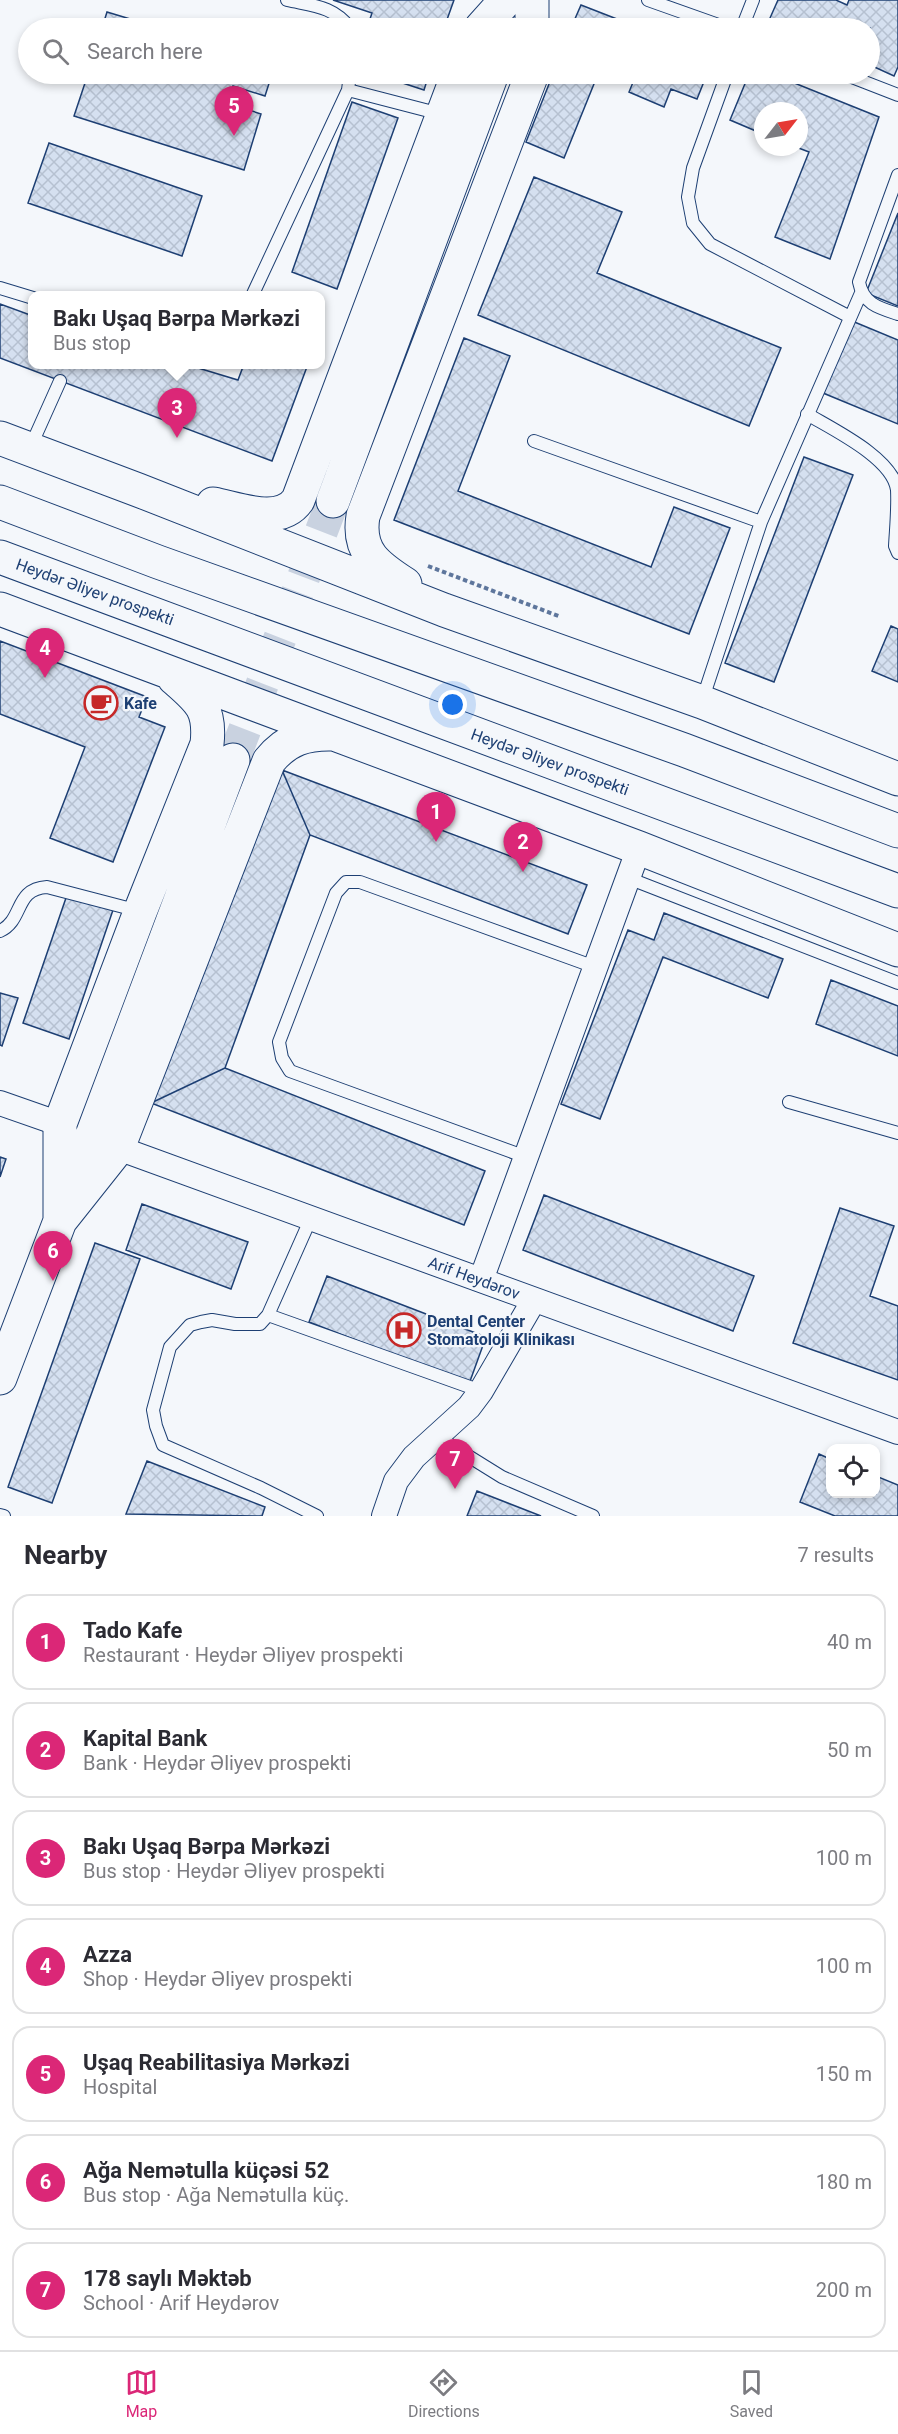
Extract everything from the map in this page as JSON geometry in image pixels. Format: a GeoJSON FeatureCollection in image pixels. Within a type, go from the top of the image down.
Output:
{"type":"FeatureCollection","features":[{"type":"Feature","properties":{"kind":"main road"},"geometry":{"type":"LineString","coordinates":[[503,18],[519,11]]}},
{"type":"Feature","properties":{"kind":"main road"},"geometry":{"type":"LineString","coordinates":[[138,490],[267,514],[282,514],[293,507],[302,494],[454,84]]}},
{"type":"Feature","properties":{"kind":"main road"},"geometry":{"type":"LineString","coordinates":[[333,501],[488,84]]}},
{"type":"Feature","properties":{"kind":"main road"},"geometry":{"type":"LineString","coordinates":[[444,610],[384,570],[372,558],[364,545],[363,516],[528,84]]}},
{"type":"Feature","properties":{"kind":"main road"},"geometry":{"type":"LineString","coordinates":[[15,444],[444,610],[702,702],[898,779]]}},
{"type":"Feature","properties":{"kind":"main road"},"geometry":{"type":"LineString","coordinates":[[0,502],[158,562],[684,750],[898,831]]}},
{"type":"Feature","properties":{"kind":"main road","name":"Heydər Əliyev prospekti"},"geometry":{"type":"LineString","coordinates":[[0,557],[898,891]]}},
{"type":"Feature","properties":{"kind":"main road"},"geometry":{"type":"LineString","coordinates":[[0,609],[338,734],[634,863],[898,950]]}},
{"type":"Feature","properties":{"kind":"main road"},"geometry":{"type":"LineString","coordinates":[[60,1221],[60,1124],[140,912],[207,744],[209,724],[203,708],[192,694],[165,671]]}},
{"type":"Feature","properties":{"kind":"main road"},"geometry":{"type":"LineString","coordinates":[[60,1221],[118,1148],[269,761],[287,743],[304,735],[338,734]]}},
{"type":"Feature","properties":{"kind":"main road"},"geometry":{"type":"LineString","coordinates":[[0,1378],[233,760]]}},
{"type":"Feature","properties":{"kind":"street"},"geometry":{"type":"LineString","coordinates":[[481,1280],[634,863]]}},
{"type":"Feature","properties":{"kind":"street"},"geometry":{"type":"LineString","coordinates":[[0,1102],[60,1124]]}},
{"type":"Feature","properties":{"kind":"street","name":"Arif Heydərov"},"geometry":{"type":"LineString","coordinates":[[118,1148],[898,1432]]}},
{"type":"Feature","properties":{"kind":"street"},"geometry":{"type":"LineString","coordinates":[[384,1516],[396,1481],[414,1457],[469,1407],[482,1391],[534,1300]]}},
{"type":"Feature","properties":{"kind":"lane"},"geometry":{"type":"LineString","coordinates":[[287,0],[331,10],[342,18]]}},
{"type":"Feature","properties":{"kind":"lane"},"geometry":{"type":"LineString","coordinates":[[648,0],[699,18]]}},
{"type":"Feature","properties":{"kind":"lane"},"geometry":{"type":"LineString","coordinates":[[746,18],[753,0]]}},
{"type":"Feature","properties":{"kind":"lane"},"geometry":{"type":"LineString","coordinates":[[254,291],[348,90],[349,84]]}},
{"type":"Feature","properties":{"kind":"lane"},"geometry":{"type":"LineString","coordinates":[[723,84],[693,168],[688,197],[693,223],[710,244],[850,317]]}},
{"type":"Feature","properties":{"kind":"lane"},"geometry":{"type":"LineString","coordinates":[[870,84],[898,95]]}},
{"type":"Feature","properties":{"kind":"lane"},"geometry":{"type":"LineString","coordinates":[[348,90],[441,116]]}},
{"type":"Feature","properties":{"kind":"lane"},"geometry":{"type":"LineString","coordinates":[[702,702],[761,522],[861,293],[859,282],[898,175]]}},
{"type":"Feature","properties":{"kind":"lane"},"geometry":{"type":"LineString","coordinates":[[0,288],[28,296]]}},
{"type":"Feature","properties":{"kind":"lane"},"geometry":{"type":"LineString","coordinates":[[861,293],[877,307],[898,314]]}},
{"type":"Feature","properties":{"kind":"lane"},"geometry":{"type":"LineString","coordinates":[[15,444],[60,381]]}},
{"type":"Feature","properties":{"kind":"lane"},"geometry":{"type":"LineString","coordinates":[[807,414],[869,451],[889,473],[897,488],[895,546],[898,553]]}},
{"type":"Feature","properties":{"kind":"lane"},"geometry":{"type":"LineString","coordinates":[[534,441],[761,522]]}},
{"type":"Feature","properties":{"kind":"lane"},"geometry":{"type":"LineString","coordinates":[[634,863],[898,983]]}},
{"type":"Feature","properties":{"kind":"lane"},"geometry":{"type":"LineString","coordinates":[[526,1156],[290,1071],[282,1058],[279,1042],[336,893],[346,882],[360,882],[595,967]]}},
{"type":"Feature","properties":{"kind":"lane"},"geometry":{"type":"LineString","coordinates":[[0,931],[11,923],[26,895],[39,887],[47,887],[140,912]]}},
{"type":"Feature","properties":{"kind":"lane"},"geometry":{"type":"LineString","coordinates":[[789,1102],[898,1133]]}},
{"type":"Feature","properties":{"kind":"lane"},"geometry":{"type":"LineString","coordinates":[[311,1218],[268,1315],[260,1324],[212,1320],[190,1325],[170,1347],[153,1410],[163,1445],[261,1488],[317,1516]]}},
{"type":"Feature","properties":{"kind":"lane"},"geometry":{"type":"LineString","coordinates":[[268,1315],[482,1391]]}},
{"type":"Feature","properties":{"kind":"lane"},"geometry":{"type":"LineString","coordinates":[[436,1436],[502,1477],[592,1516]]}},
{"type":"Feature","properties":{"kind":"path"},"geometry":{"type":"LineString","coordinates":[[418,562],[504,596]]}},
{"type":"Feature","properties":{"kind":"building"},"geometry":{"type":"Polygon","coordinates":[[[333,0],[454,0],[448,18],[370,18],[372,13],[333,0]]]}},
{"type":"Feature","properties":{"kind":"building"},"geometry":{"type":"Polygon","coordinates":[[[778,0],[836,0],[847,5],[849,0],[898,0],[898,67],[894,76],[880,70],[880,18],[770,18],[778,0]]]}},
{"type":"Feature","properties":{"kind":"building"},"geometry":{"type":"Polygon","coordinates":[[[581,5],[614,18],[575,18],[581,5]]]}},
{"type":"Feature","properties":{"kind":"building"},"geometry":{"type":"Polygon","coordinates":[[[107,12],[127,18],[105,18],[107,12]]]}},
{"type":"Feature","properties":{"kind":"building"},"geometry":{"type":"Polygon","coordinates":[[[85,84],[269,84],[265,96],[233,86],[228,103],[261,114],[244,170],[74,116],[85,84]]]}},
{"type":"Feature","properties":{"kind":"building"},"geometry":{"type":"Polygon","coordinates":[[[406,84],[426,84],[424,90],[406,84]]]}},
{"type":"Feature","properties":{"kind":"building"},"geometry":{"type":"Polygon","coordinates":[[[549,84],[594,84],[564,158],[526,142],[549,84]]]}},
{"type":"Feature","properties":{"kind":"building"},"geometry":{"type":"Polygon","coordinates":[[[632,84],[703,84],[697,99],[671,89],[664,107],[629,92],[632,84]]]}},
{"type":"Feature","properties":{"kind":"building"},"geometry":{"type":"Polygon","coordinates":[[[745,84],[797,84],[879,117],[830,259],[775,237],[809,152],[808,102],[754,102],[754,130],[730,120],[745,84]]]}},
{"type":"Feature","properties":{"kind":"building"},"geometry":{"type":"Polygon","coordinates":[[[352,102],[398,118],[337,289],[292,272],[352,102]]]}},
{"type":"Feature","properties":{"kind":"building"},"geometry":{"type":"Polygon","coordinates":[[[49,143],[202,196],[182,256],[28,203],[49,143]]]}},
{"type":"Feature","properties":{"kind":"building"},"geometry":{"type":"Polygon","coordinates":[[[534,177],[622,212],[597,273],[781,348],[749,426],[478,315],[534,177]]]}},
{"type":"Feature","properties":{"kind":"building"},"geometry":{"type":"Polygon","coordinates":[[[898,213],[898,306],[866,293],[898,213]]]}},
{"type":"Feature","properties":{"kind":"building"},"geometry":{"type":"Polygon","coordinates":[[[0,304],[28,314],[28,369],[0,358],[0,304]]]}},
{"type":"Feature","properties":{"kind":"building"},"geometry":{"type":"Polygon","coordinates":[[[852,321],[898,340],[898,424],[823,393],[852,321]]]}},
{"type":"Feature","properties":{"kind":"building"},"geometry":{"type":"Polygon","coordinates":[[[464,338],[510,356],[458,491],[651,567],[674,507],[730,528],[689,634],[394,520],[464,338]]]}},
{"type":"Feature","properties":{"kind":"building"},"geometry":{"type":"Polygon","coordinates":[[[29,369],[202,369],[238,380],[242,369],[306,369],[272,461],[29,369]]]}},
{"type":"Feature","properties":{"kind":"building"},"geometry":{"type":"Polygon","coordinates":[[[804,457],[853,475],[774,682],[725,663],[804,457]]]}},
{"type":"Feature","properties":{"kind":"building"},"geometry":{"type":"Polygon","coordinates":[[[891,626],[898,629],[898,682],[872,671],[891,626]]]}},
{"type":"Feature","properties":{"kind":"building"},"geometry":{"type":"Polygon","coordinates":[[[0,641],[147,697],[139,717],[165,727],[113,862],[50,838],[85,747],[0,714],[0,641]]]}},
{"type":"Feature","properties":{"kind":"building"},"geometry":{"type":"Polygon","coordinates":[[[282,770],[310,835],[225,1068],[151,1103],[282,770]]]}},
{"type":"Feature","properties":{"kind":"building"},"geometry":{"type":"Polygon","coordinates":[[[282,770],[587,885],[568,934],[310,835],[282,770]]]}},
{"type":"Feature","properties":{"kind":"building"},"geometry":{"type":"Polygon","coordinates":[[[67,895],[113,910],[69,1039],[23,1023],[67,895]]]}},
{"type":"Feature","properties":{"kind":"building"},"geometry":{"type":"Polygon","coordinates":[[[664,913],[783,959],[768,998],[663,957],[600,1119],[561,1104],[628,930],[654,940],[664,913]]]}},
{"type":"Feature","properties":{"kind":"building"},"geometry":{"type":"Polygon","coordinates":[[[831,980],[898,1006],[898,1056],[816,1024],[831,980]]]}},
{"type":"Feature","properties":{"kind":"building"},"geometry":{"type":"Polygon","coordinates":[[[0,993],[18,998],[2,1046],[0,1045],[0,993]]]}},
{"type":"Feature","properties":{"kind":"building"},"geometry":{"type":"Polygon","coordinates":[[[225,1068],[485,1171],[464,1225],[151,1103],[225,1068]]]}},
{"type":"Feature","properties":{"kind":"building"},"geometry":{"type":"Polygon","coordinates":[[[0,1157],[6,1159],[0,1177],[0,1157]]]}},
{"type":"Feature","properties":{"kind":"building"},"geometry":{"type":"Polygon","coordinates":[[[544,1195],[754,1276],[733,1331],[523,1250],[544,1195]]]}},
{"type":"Feature","properties":{"kind":"building"},"geometry":{"type":"Polygon","coordinates":[[[142,1204],[248,1242],[231,1289],[126,1250],[142,1204]]]}},
{"type":"Feature","properties":{"kind":"building"},"geometry":{"type":"Polygon","coordinates":[[[840,1208],[894,1226],[870,1296],[898,1306],[898,1380],[793,1343],[840,1208]]]}},
{"type":"Feature","properties":{"kind":"building"},"geometry":{"type":"Polygon","coordinates":[[[95,1243],[140,1259],[52,1503],[8,1487],[95,1243]]]}},
{"type":"Feature","properties":{"kind":"building"},"geometry":{"type":"Polygon","coordinates":[[[327,1276],[486,1337],[469,1384],[309,1322],[327,1276]]]}},
{"type":"Feature","properties":{"kind":"building"},"geometry":{"type":"Polygon","coordinates":[[[819,1454],[826,1457],[826,1498],[880,1498],[880,1478],[898,1485],[898,1516],[835,1516],[800,1502],[819,1454]]]}},
{"type":"Feature","properties":{"kind":"building"},"geometry":{"type":"Polygon","coordinates":[[[147,1461],[265,1507],[262,1516],[126,1514],[147,1461]]]}},
{"type":"Feature","properties":{"kind":"building"},"geometry":{"type":"Polygon","coordinates":[[[477,1491],[541,1516],[467,1516],[477,1491]]]}},
{"type":"Feature","properties":{"kind":"tunnel"},"geometry":{"type":"LineString","coordinates":[[233,760],[333,501]]}},
{"type":"Feature","properties":{"kind":"place","name":"Uşaq Reabilitasiya Mərkəzi"},"geometry":{"type":"Point","coordinates":[234,136]}},
{"type":"Feature","properties":{"kind":"place","name":"Bakı Uşaq Bərpa Mərkəzi"},"geometry":{"type":"Point","coordinates":[177,438]}},
{"type":"Feature","properties":{"kind":"place","name":"Azza"},"geometry":{"type":"Point","coordinates":[45,678]}},
{"type":"Feature","properties":{"kind":"place","name":"Kafe"},"geometry":{"type":"Point","coordinates":[101,703]}},
{"type":"Feature","properties":{"kind":"place","name":"Tado Kafe"},"geometry":{"type":"Point","coordinates":[436,842]}},
{"type":"Feature","properties":{"kind":"place","name":"Kapital Bank"},"geometry":{"type":"Point","coordinates":[523,872]}},
{"type":"Feature","properties":{"kind":"place","name":"Ağa Nemətulla küçəsi 52"},"geometry":{"type":"Point","coordinates":[53,1281]}},
{"type":"Feature","properties":{"kind":"place","name":"Dental Center Stomatoloji Klinikası"},"geometry":{"type":"Point","coordinates":[404,1330]}},
{"type":"Feature","properties":{"kind":"place","name":"178 saylı Məktəb"},"geometry":{"type":"Point","coordinates":[455,1489]}}]}
